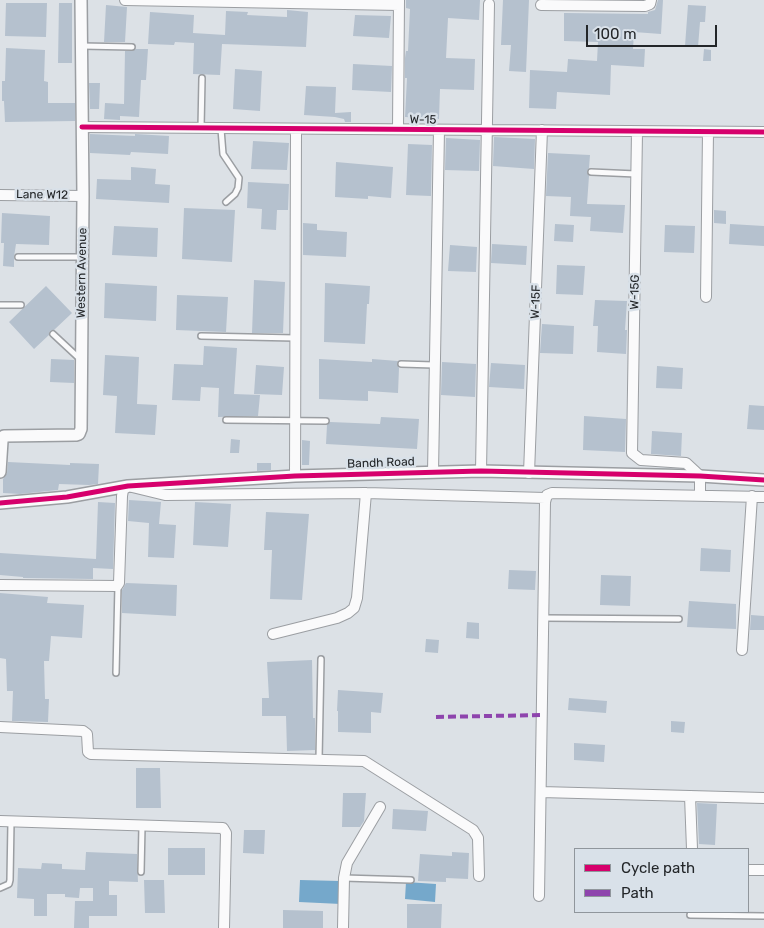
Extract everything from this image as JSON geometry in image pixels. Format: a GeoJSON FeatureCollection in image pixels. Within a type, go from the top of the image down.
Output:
{"type":"FeatureCollection","features":[{"type":"Feature","properties":{"kind":"street","name":"Western Avenue"},"geometry":{"type":"LineString","coordinates":[[0,472],[2,436],[79,434],[81,429],[83,196],[81,0]]}},
{"type":"Feature","properties":{"kind":"street"},"geometry":{"type":"LineString","coordinates":[[125,0],[399,2],[398,129]]}},
{"type":"Feature","properties":{"kind":"street"},"geometry":{"type":"LineString","coordinates":[[541,5],[645,6],[650,4],[651,0]]}},
{"type":"Feature","properties":{"kind":"street"},"geometry":{"type":"LineString","coordinates":[[481,471],[490,4]]}},
{"type":"Feature","properties":{"kind":"street","name":"W-15"},"geometry":{"type":"LineString","coordinates":[[82,127],[764,132]]}},
{"type":"Feature","properties":{"kind":"street"},"geometry":{"type":"LineString","coordinates":[[295,476],[296,129]]}},
{"type":"Feature","properties":{"kind":"street"},"geometry":{"type":"LineString","coordinates":[[433,472],[439,130]]}},
{"type":"Feature","properties":{"kind":"street","name":"W-15F"},"geometry":{"type":"LineString","coordinates":[[529,473],[542,130]]}},
{"type":"Feature","properties":{"kind":"street","name":"W-15G"},"geometry":{"type":"LineString","coordinates":[[637,132],[632,453],[640,460],[686,463],[700,476]]}},
{"type":"Feature","properties":{"kind":"street"},"geometry":{"type":"LineString","coordinates":[[706,297],[708,132]]}},
{"type":"Feature","properties":{"kind":"street","name":"Lane W12"},"geometry":{"type":"LineString","coordinates":[[0,195],[83,196]]}},
{"type":"Feature","properties":{"kind":"street","name":"Bandh Road"},"geometry":{"type":"LineString","coordinates":[[0,503],[68,497],[128,486],[295,476],[481,471],[700,476],[764,480]]}},
{"type":"Feature","properties":{"kind":"street"},"geometry":{"type":"LineString","coordinates":[[700,476],[700,495]]}},
{"type":"Feature","properties":{"kind":"street"},"geometry":{"type":"LineString","coordinates":[[0,584],[118,585],[122,496],[123,490],[128,486],[164,495],[366,494],[545,498],[552,493],[764,497]]}},
{"type":"Feature","properties":{"kind":"street"},"geometry":{"type":"LineString","coordinates":[[273,634],[337,618],[354,608],[357,598],[366,494]]}},
{"type":"Feature","properties":{"kind":"street"},"geometry":{"type":"LineString","coordinates":[[742,650],[752,496]]}},
{"type":"Feature","properties":{"kind":"street"},"geometry":{"type":"LineString","coordinates":[[539,896],[545,498]]}},
{"type":"Feature","properties":{"kind":"street"},"geometry":{"type":"LineString","coordinates":[[0,727],[83,730],[87,734],[88,752],[91,754],[364,761],[473,830],[478,838],[479,876]]}},
{"type":"Feature","properties":{"kind":"street"},"geometry":{"type":"LineString","coordinates":[[541,792],[764,798]]}},
{"type":"Feature","properties":{"kind":"street"},"geometry":{"type":"LineString","coordinates":[[690,796],[692,848]]}},
{"type":"Feature","properties":{"kind":"street"},"geometry":{"type":"LineString","coordinates":[[343,928],[346,863],[380,807]]}},
{"type":"Feature","properties":{"kind":"street"},"geometry":{"type":"LineString","coordinates":[[0,821],[142,826],[220,826],[226,830],[224,928]]}},
{"type":"Feature","properties":{"kind":"street"},"geometry":{"type":"LineString","coordinates":[[749,870],[764,870]]}},
{"type":"Feature","properties":{"kind":"lane"},"geometry":{"type":"LineString","coordinates":[[82,46],[132,47]]}},
{"type":"Feature","properties":{"kind":"lane"},"geometry":{"type":"LineString","coordinates":[[201,128],[202,78]]}},
{"type":"Feature","properties":{"kind":"lane"},"geometry":{"type":"LineString","coordinates":[[221,128],[223,154],[239,178],[235,194],[226,202]]}},
{"type":"Feature","properties":{"kind":"lane"},"geometry":{"type":"LineString","coordinates":[[591,172],[636,174]]}},
{"type":"Feature","properties":{"kind":"lane"},"geometry":{"type":"LineString","coordinates":[[18,256],[82,257]]}},
{"type":"Feature","properties":{"kind":"lane"},"geometry":{"type":"LineString","coordinates":[[0,305],[20,305]]}},
{"type":"Feature","properties":{"kind":"lane"},"geometry":{"type":"LineString","coordinates":[[53,334],[81,361]]}},
{"type":"Feature","properties":{"kind":"lane"},"geometry":{"type":"LineString","coordinates":[[201,336],[296,338]]}},
{"type":"Feature","properties":{"kind":"lane"},"geometry":{"type":"LineString","coordinates":[[401,364],[435,365]]}},
{"type":"Feature","properties":{"kind":"lane"},"geometry":{"type":"LineString","coordinates":[[226,420],[326,421]]}},
{"type":"Feature","properties":{"kind":"lane"},"geometry":{"type":"LineString","coordinates":[[116,674],[118,585]]}},
{"type":"Feature","properties":{"kind":"lane"},"geometry":{"type":"LineString","coordinates":[[543,618],[680,619]]}},
{"type":"Feature","properties":{"kind":"lane"},"geometry":{"type":"LineString","coordinates":[[319,759],[321,659]]}},
{"type":"Feature","properties":{"kind":"lane"},"geometry":{"type":"LineString","coordinates":[[0,888],[9,884],[10,880],[11,821]]}},
{"type":"Feature","properties":{"kind":"lane"},"geometry":{"type":"LineString","coordinates":[[141,872],[142,826]]}},
{"type":"Feature","properties":{"kind":"lane"},"geometry":{"type":"LineString","coordinates":[[344,878],[411,880]]}},
{"type":"Feature","properties":{"kind":"lane"},"geometry":{"type":"LineString","coordinates":[[690,916],[764,916]]}},
{"type":"Feature","properties":{"kind":"water"},"geometry":{"type":"Polygon","coordinates":[[[300,880],[340,881],[341,904],[299,902],[300,880]]]}},
{"type":"Feature","properties":{"kind":"water"},"geometry":{"type":"Polygon","coordinates":[[[406,882],[436,884],[435,902],[405,899],[406,882]]]}},
{"type":"Feature","properties":{"kind":"building"},"geometry":{"type":"Polygon","coordinates":[[[406,0],[480,0],[479,20],[448,18],[446,58],[475,59],[474,90],[440,89],[439,119],[405,117],[407,78],[405,78],[405,58],[406,51],[408,51],[410,9],[406,8],[406,0]]]}},
{"type":"Feature","properties":{"kind":"building"},"geometry":{"type":"Polygon","coordinates":[[[503,0],[529,0],[526,72],[509,71],[511,45],[501,45],[503,0]]]}},
{"type":"Feature","properties":{"kind":"building"},"geometry":{"type":"Polygon","coordinates":[[[658,0],[663,0],[661,34],[634,32],[633,49],[645,49],[644,67],[611,65],[610,95],[557,92],[556,109],[529,108],[530,70],[567,72],[568,59],[597,61],[598,42],[564,41],[564,13],[648,14],[648,12],[655,10],[658,0]]]}},
{"type":"Feature","properties":{"kind":"building"},"geometry":{"type":"Polygon","coordinates":[[[6,3],[47,3],[46,37],[5,36],[6,3]]]}},
{"type":"Feature","properties":{"kind":"building"},"geometry":{"type":"Polygon","coordinates":[[[59,3],[72,3],[72,63],[58,63],[59,3]]]}},
{"type":"Feature","properties":{"kind":"building"},"geometry":{"type":"Polygon","coordinates":[[[106,5],[127,7],[125,42],[104,42],[106,5]]]}},
{"type":"Feature","properties":{"kind":"building"},"geometry":{"type":"Polygon","coordinates":[[[688,5],[706,6],[705,22],[700,22],[698,47],[685,46],[688,5]]]}},
{"type":"Feature","properties":{"kind":"building"},"geometry":{"type":"Polygon","coordinates":[[[287,10],[308,12],[306,47],[222,44],[220,75],[193,74],[194,43],[175,42],[174,45],[148,44],[150,12],[194,15],[193,33],[225,35],[226,11],[248,12],[247,15],[287,17],[287,10]]]}},
{"type":"Feature","properties":{"kind":"building"},"geometry":{"type":"Polygon","coordinates":[[[355,15],[391,16],[389,38],[353,36],[355,15]]]}},
{"type":"Feature","properties":{"kind":"building"},"geometry":{"type":"Polygon","coordinates":[[[6,48],[45,50],[44,81],[48,82],[48,103],[75,103],[75,121],[5,122],[2,81],[5,81],[6,48]]]}},
{"type":"Feature","properties":{"kind":"building"},"geometry":{"type":"Polygon","coordinates":[[[148,49],[146,80],[141,80],[139,117],[120,116],[120,120],[104,119],[105,103],[124,104],[125,51],[148,49]]]}},
{"type":"Feature","properties":{"kind":"building"},"geometry":{"type":"Polygon","coordinates":[[[704,49],[711,50],[711,61],[703,61],[704,49]]]}},
{"type":"Feature","properties":{"kind":"building"},"geometry":{"type":"Polygon","coordinates":[[[353,64],[392,66],[391,92],[352,90],[353,64]]]}},
{"type":"Feature","properties":{"kind":"building"},"geometry":{"type":"Polygon","coordinates":[[[235,69],[262,71],[260,111],[233,109],[235,69]]]}},
{"type":"Feature","properties":{"kind":"building"},"geometry":{"type":"Polygon","coordinates":[[[89,83],[100,83],[99,109],[90,109],[89,83]]]}},
{"type":"Feature","properties":{"kind":"building"},"geometry":{"type":"Polygon","coordinates":[[[306,86],[336,87],[335,113],[351,112],[351,122],[345,122],[344,119],[335,117],[304,115],[306,86]]]}},
{"type":"Feature","properties":{"kind":"building"},"geometry":{"type":"Polygon","coordinates":[[[90,134],[169,136],[168,154],[131,152],[130,155],[90,153],[90,134]]]}},
{"type":"Feature","properties":{"kind":"building"},"geometry":{"type":"Polygon","coordinates":[[[494,137],[535,139],[534,169],[493,166],[494,137]]]}},
{"type":"Feature","properties":{"kind":"building"},"geometry":{"type":"Polygon","coordinates":[[[446,138],[480,140],[479,171],[445,170],[446,138]]]}},
{"type":"Feature","properties":{"kind":"building"},"geometry":{"type":"Polygon","coordinates":[[[253,141],[289,143],[287,170],[251,169],[253,141]]]}},
{"type":"Feature","properties":{"kind":"building"},"geometry":{"type":"Polygon","coordinates":[[[408,144],[432,145],[431,196],[406,195],[408,144]]]}},
{"type":"Feature","properties":{"kind":"building"},"geometry":{"type":"Polygon","coordinates":[[[548,153],[590,155],[587,171],[589,176],[587,204],[625,205],[623,233],[590,231],[591,217],[570,216],[571,197],[546,196],[548,153]]]}},
{"type":"Feature","properties":{"kind":"building"},"geometry":{"type":"Polygon","coordinates":[[[336,162],[393,167],[391,198],[368,196],[368,199],[335,197],[336,162]]]}},
{"type":"Feature","properties":{"kind":"building"},"geometry":{"type":"Polygon","coordinates":[[[131,167],[156,169],[155,184],[170,185],[169,203],[96,199],[97,179],[131,180],[131,167]]]}},
{"type":"Feature","properties":{"kind":"building"},"geometry":{"type":"Polygon","coordinates":[[[248,182],[289,184],[288,210],[277,210],[276,230],[261,229],[262,209],[247,208],[248,182]]]}},
{"type":"Feature","properties":{"kind":"building"},"geometry":{"type":"Polygon","coordinates":[[[184,208],[235,210],[232,262],[182,259],[184,208]]]}},
{"type":"Feature","properties":{"kind":"building"},"geometry":{"type":"Polygon","coordinates":[[[714,210],[726,211],[726,224],[714,223],[714,210]]]}},
{"type":"Feature","properties":{"kind":"building"},"geometry":{"type":"Polygon","coordinates":[[[2,213],[50,216],[49,245],[16,244],[14,267],[3,266],[4,243],[1,243],[2,213]]]}},
{"type":"Feature","properties":{"kind":"building"},"geometry":{"type":"Polygon","coordinates":[[[303,223],[317,224],[317,230],[347,232],[346,257],[303,255],[303,223]]]}},
{"type":"Feature","properties":{"kind":"building"},"geometry":{"type":"Polygon","coordinates":[[[555,224],[574,225],[573,242],[554,241],[555,224]]]}},
{"type":"Feature","properties":{"kind":"building"},"geometry":{"type":"Polygon","coordinates":[[[730,224],[764,226],[764,246],[729,244],[730,224]]]}},
{"type":"Feature","properties":{"kind":"building"},"geometry":{"type":"Polygon","coordinates":[[[665,225],[695,226],[694,253],[664,252],[665,225]]]}},
{"type":"Feature","properties":{"kind":"building"},"geometry":{"type":"Polygon","coordinates":[[[114,226],[158,228],[157,257],[112,255],[114,226]]]}},
{"type":"Feature","properties":{"kind":"building"},"geometry":{"type":"Polygon","coordinates":[[[492,244],[527,246],[526,265],[491,263],[492,244]]]}},
{"type":"Feature","properties":{"kind":"building"},"geometry":{"type":"Polygon","coordinates":[[[450,245],[477,247],[476,272],[448,271],[450,245]]]}},
{"type":"Feature","properties":{"kind":"building"},"geometry":{"type":"Polygon","coordinates":[[[557,265],[585,266],[583,295],[556,294],[557,265]]]}},
{"type":"Feature","properties":{"kind":"building"},"geometry":{"type":"Polygon","coordinates":[[[254,280],[285,282],[283,333],[252,333],[254,280]]]}},
{"type":"Feature","properties":{"kind":"building"},"geometry":{"type":"Polygon","coordinates":[[[105,283],[157,286],[156,321],[104,318],[105,283]]]}},
{"type":"Feature","properties":{"kind":"building"},"geometry":{"type":"Polygon","coordinates":[[[325,283],[370,286],[365,344],[324,342],[325,283]]]}},
{"type":"Feature","properties":{"kind":"building"},"geometry":{"type":"Polygon","coordinates":[[[46,286],[72,313],[54,330],[50,331],[49,335],[34,349],[9,322],[46,286]]]}},
{"type":"Feature","properties":{"kind":"building"},"geometry":{"type":"Polygon","coordinates":[[[177,295],[228,297],[226,332],[176,330],[177,295]]]}},
{"type":"Feature","properties":{"kind":"building"},"geometry":{"type":"Polygon","coordinates":[[[595,300],[627,301],[626,354],[597,352],[598,326],[593,326],[595,300]]]}},
{"type":"Feature","properties":{"kind":"building"},"geometry":{"type":"Polygon","coordinates":[[[542,324],[574,326],[573,354],[540,353],[542,324]]]}},
{"type":"Feature","properties":{"kind":"building"},"geometry":{"type":"Polygon","coordinates":[[[204,346],[237,348],[234,394],[260,395],[258,416],[218,417],[219,388],[201,387],[200,401],[172,400],[174,364],[203,365],[204,346]]]}},
{"type":"Feature","properties":{"kind":"building"},"geometry":{"type":"Polygon","coordinates":[[[105,355],[139,357],[137,404],[157,405],[155,435],[115,433],[117,396],[103,395],[105,355]]]}},
{"type":"Feature","properties":{"kind":"building"},"geometry":{"type":"Polygon","coordinates":[[[51,359],[74,360],[74,383],[50,382],[51,359]]]}},
{"type":"Feature","properties":{"kind":"building"},"geometry":{"type":"Polygon","coordinates":[[[319,359],[372,362],[372,359],[398,361],[398,393],[368,391],[368,401],[319,399],[319,359]]]}},
{"type":"Feature","properties":{"kind":"building"},"geometry":{"type":"Polygon","coordinates":[[[442,362],[476,364],[475,397],[441,395],[442,362]]]}},
{"type":"Feature","properties":{"kind":"building"},"geometry":{"type":"Polygon","coordinates":[[[491,363],[525,365],[524,389],[489,387],[491,363]]]}},
{"type":"Feature","properties":{"kind":"building"},"geometry":{"type":"Polygon","coordinates":[[[256,365],[284,367],[282,395],[254,394],[256,365]]]}},
{"type":"Feature","properties":{"kind":"building"},"geometry":{"type":"Polygon","coordinates":[[[657,366],[683,368],[682,389],[656,388],[657,366]]]}},
{"type":"Feature","properties":{"kind":"building"},"geometry":{"type":"Polygon","coordinates":[[[749,405],[764,406],[764,430],[747,429],[749,405]]]}},
{"type":"Feature","properties":{"kind":"building"},"geometry":{"type":"Polygon","coordinates":[[[584,416],[626,419],[625,452],[583,450],[584,416]]]}},
{"type":"Feature","properties":{"kind":"building"},"geometry":{"type":"Polygon","coordinates":[[[381,417],[419,419],[417,449],[326,444],[327,425],[330,422],[380,424],[381,417]]]}},
{"type":"Feature","properties":{"kind":"building"},"geometry":{"type":"Polygon","coordinates":[[[652,431],[682,433],[681,456],[651,454],[652,431]]]}},
{"type":"Feature","properties":{"kind":"building"},"geometry":{"type":"Polygon","coordinates":[[[231,439],[240,440],[239,453],[230,453],[231,439]]]}},
{"type":"Feature","properties":{"kind":"building"},"geometry":{"type":"Polygon","coordinates":[[[302,440],[310,441],[309,465],[302,465],[302,440]]]}},
{"type":"Feature","properties":{"kind":"building"},"geometry":{"type":"Polygon","coordinates":[[[8,462],[70,465],[70,463],[99,464],[98,484],[59,484],[58,490],[20,494],[3,493],[3,479],[7,473],[8,462]]]}},
{"type":"Feature","properties":{"kind":"building"},"geometry":{"type":"Polygon","coordinates":[[[257,463],[271,463],[271,470],[257,471],[257,463]]]}},
{"type":"Feature","properties":{"kind":"building"},"geometry":{"type":"Polygon","coordinates":[[[129,500],[161,502],[159,524],[176,525],[174,558],[148,557],[149,523],[128,521],[129,500]]]}},
{"type":"Feature","properties":{"kind":"building"},"geometry":{"type":"Polygon","coordinates":[[[98,502],[115,503],[113,569],[93,568],[93,579],[23,578],[0,575],[0,553],[96,559],[98,502]]]}},
{"type":"Feature","properties":{"kind":"building"},"geometry":{"type":"Polygon","coordinates":[[[195,502],[231,504],[228,547],[193,545],[195,502]]]}},
{"type":"Feature","properties":{"kind":"building"},"geometry":{"type":"Polygon","coordinates":[[[266,512],[309,514],[302,600],[270,599],[272,550],[264,550],[266,512]]]}},
{"type":"Feature","properties":{"kind":"building"},"geometry":{"type":"Polygon","coordinates":[[[701,548],[731,550],[730,572],[700,571],[701,548]]]}},
{"type":"Feature","properties":{"kind":"building"},"geometry":{"type":"Polygon","coordinates":[[[509,570],[536,571],[535,590],[508,589],[509,570]]]}},
{"type":"Feature","properties":{"kind":"building"},"geometry":{"type":"Polygon","coordinates":[[[601,575],[631,576],[630,606],[600,605],[601,575]]]}},
{"type":"Feature","properties":{"kind":"building"},"geometry":{"type":"Polygon","coordinates":[[[126,583],[177,585],[176,616],[122,613],[122,590],[126,583]]]}},
{"type":"Feature","properties":{"kind":"building"},"geometry":{"type":"Polygon","coordinates":[[[0,593],[48,597],[47,603],[84,605],[82,638],[51,636],[49,661],[44,661],[45,699],[49,699],[48,722],[12,721],[13,691],[7,691],[6,659],[0,658],[0,593]]]}},
{"type":"Feature","properties":{"kind":"building"},"geometry":{"type":"Polygon","coordinates":[[[689,601],[736,604],[736,629],[687,627],[689,601]]]}},
{"type":"Feature","properties":{"kind":"building"},"geometry":{"type":"Polygon","coordinates":[[[751,615],[764,616],[764,630],[750,630],[751,615]]]}},
{"type":"Feature","properties":{"kind":"building"},"geometry":{"type":"Polygon","coordinates":[[[467,622],[479,623],[479,639],[466,638],[467,622]]]}},
{"type":"Feature","properties":{"kind":"building"},"geometry":{"type":"Polygon","coordinates":[[[426,639],[439,640],[438,653],[425,652],[426,639]]]}},
{"type":"Feature","properties":{"kind":"building"},"geometry":{"type":"Polygon","coordinates":[[[312,660],[315,750],[287,751],[286,716],[262,716],[262,698],[269,698],[267,662],[312,660]]]}},
{"type":"Feature","properties":{"kind":"building"},"geometry":{"type":"Polygon","coordinates":[[[338,690],[383,693],[381,713],[371,712],[371,733],[338,732],[338,690]]]}},
{"type":"Feature","properties":{"kind":"building"},"geometry":{"type":"Polygon","coordinates":[[[569,698],[607,701],[606,713],[568,710],[569,698]]]}},
{"type":"Feature","properties":{"kind":"building"},"geometry":{"type":"Polygon","coordinates":[[[671,721],[685,722],[684,733],[671,732],[671,721]]]}},
{"type":"Feature","properties":{"kind":"building"},"geometry":{"type":"Polygon","coordinates":[[[574,743],[605,745],[604,762],[574,760],[574,743]]]}},
{"type":"Feature","properties":{"kind":"building"},"geometry":{"type":"Polygon","coordinates":[[[136,768],[160,768],[161,808],[136,808],[136,768]]]}},
{"type":"Feature","properties":{"kind":"building"},"geometry":{"type":"Polygon","coordinates":[[[343,793],[366,793],[364,821],[360,827],[342,827],[343,793]]]}},
{"type":"Feature","properties":{"kind":"building"},"geometry":{"type":"Polygon","coordinates":[[[697,803],[717,804],[715,845],[699,844],[697,803]]]}},
{"type":"Feature","properties":{"kind":"building"},"geometry":{"type":"Polygon","coordinates":[[[393,809],[428,811],[426,831],[392,829],[393,809]]]}},
{"type":"Feature","properties":{"kind":"building"},"geometry":{"type":"Polygon","coordinates":[[[244,830],[265,830],[264,854],[243,853],[244,830]]]}},
{"type":"Feature","properties":{"kind":"building"},"geometry":{"type":"Polygon","coordinates":[[[168,848],[205,848],[205,875],[168,875],[168,848]]]}},
{"type":"Feature","properties":{"kind":"building"},"geometry":{"type":"Polygon","coordinates":[[[86,852],[137,854],[138,882],[109,881],[109,895],[117,895],[117,916],[89,916],[89,928],[74,928],[75,901],[93,901],[93,888],[80,888],[79,898],[65,897],[65,894],[47,894],[47,916],[34,916],[34,899],[17,898],[18,868],[41,869],[42,863],[62,864],[62,869],[85,870],[86,852]]]}},
{"type":"Feature","properties":{"kind":"building"},"geometry":{"type":"Polygon","coordinates":[[[452,852],[469,853],[468,879],[446,878],[446,882],[418,881],[420,854],[452,856],[452,852]]]}},
{"type":"Feature","properties":{"kind":"building"},"geometry":{"type":"Polygon","coordinates":[[[144,880],[164,880],[165,913],[145,913],[144,880]]]}},
{"type":"Feature","properties":{"kind":"building"},"geometry":{"type":"Polygon","coordinates":[[[407,904],[442,904],[441,928],[407,928],[407,904]]]}},
{"type":"Feature","properties":{"kind":"building"},"geometry":{"type":"Polygon","coordinates":[[[283,910],[323,911],[323,928],[283,928],[283,910]]]}},
{"type":"Feature","properties":{"kind":"marked path"},"geometry":{"type":"LineString","coordinates":[[436,717],[541,715]]}},
{"type":"Feature","properties":{"kind":"cycle path"},"geometry":{"type":"LineString","coordinates":[[82,127],[764,132]]}},
{"type":"Feature","properties":{"kind":"cycle path"},"geometry":{"type":"LineString","coordinates":[[0,503],[67,497],[128,486],[295,476],[481,471],[700,476],[764,480]]}}]}
